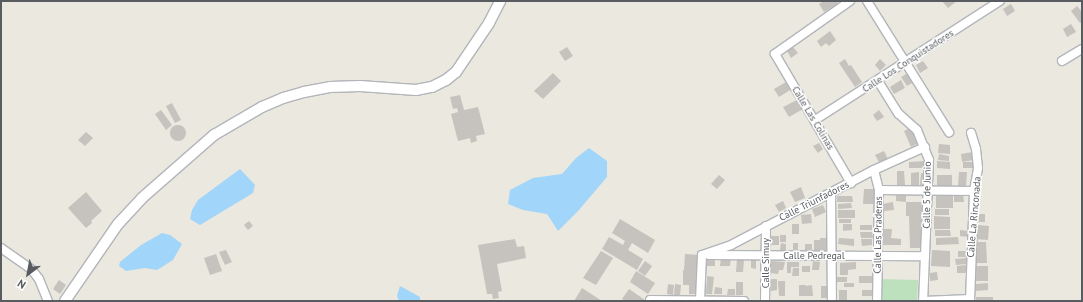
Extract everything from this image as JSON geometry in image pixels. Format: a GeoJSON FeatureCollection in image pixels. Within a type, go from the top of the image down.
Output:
{"type":"FeatureCollection","features":[{"type":"Feature","properties":{"kind":"street"},"geometry":{"type":"LineString","coordinates":[[65,301],[107,238],[142,198],[202,145],[243,118],[283,98],[324,88],[360,86],[416,90],[432,87],[446,80],[456,72],[490,23],[500,1]]}},
{"type":"Feature","properties":{"kind":"street","name":"Calle Las Colinas"},"geometry":{"type":"LineString","coordinates":[[850,1],[775,54],[851,183]]}},
{"type":"Feature","properties":{"kind":"street"},"geometry":{"type":"LineString","coordinates":[[867,1],[949,132]]}},
{"type":"Feature","properties":{"kind":"street","name":"Calle Los Conquistadores"},"geometry":{"type":"LineString","coordinates":[[815,120],[878,81],[1000,1]]}},
{"type":"Feature","properties":{"kind":"street"},"geometry":{"type":"LineString","coordinates":[[1062,61],[1082,49]]}},
{"type":"Feature","properties":{"kind":"street","name":"Calle 5 de Junio"},"geometry":{"type":"LineString","coordinates":[[878,81],[899,114],[917,130],[929,160],[923,301]]}},
{"type":"Feature","properties":{"kind":"street","name":"Calle La Rinconada"},"geometry":{"type":"LineString","coordinates":[[970,300],[974,191],[978,168],[976,149],[971,133]]}},
{"type":"Feature","properties":{"kind":"street","name":"Calle Triunfadores"},"geometry":{"type":"LineString","coordinates":[[702,254],[731,244],[874,170],[925,147]]}},
{"type":"Feature","properties":{"kind":"street","name":"Calle Las Praderas"},"geometry":{"type":"LineString","coordinates":[[874,170],[879,190],[877,301]]}},
{"type":"Feature","properties":{"kind":"street"},"geometry":{"type":"LineString","coordinates":[[879,190],[974,191]]}},
{"type":"Feature","properties":{"kind":"street"},"geometry":{"type":"LineString","coordinates":[[831,193],[832,301]]}},
{"type":"Feature","properties":{"kind":"street","name":"Calle Simuy"},"geometry":{"type":"LineString","coordinates":[[765,301],[766,226]]}},
{"type":"Feature","properties":{"kind":"street"},"geometry":{"type":"LineString","coordinates":[[1,248],[32,270],[39,279],[48,301]]}},
{"type":"Feature","properties":{"kind":"street"},"geometry":{"type":"LineString","coordinates":[[700,301],[702,254]]}},
{"type":"Feature","properties":{"kind":"street","name":"Calle Pedregal"},"geometry":{"type":"LineString","coordinates":[[702,254],[766,256],[925,256]]}},
{"type":"Feature","properties":{"kind":"street"},"geometry":{"type":"LineString","coordinates":[[650,300],[744,301]]}},
{"type":"Feature","properties":{"kind":"street"},"geometry":{"type":"LineString","coordinates":[[923,301],[970,300]]}},
{"type":"Feature","properties":{"kind":"green space"},"geometry":{"type":"Polygon","coordinates":[[[881,279],[918,280],[917,301],[880,301],[881,279]]]}},
{"type":"Feature","properties":{"kind":"water"},"geometry":{"type":"Polygon","coordinates":[[[589,148],[607,161],[607,177],[578,211],[558,231],[547,214],[523,210],[508,204],[510,190],[533,178],[562,174],[576,158],[589,148]]]}},
{"type":"Feature","properties":{"kind":"water"},"geometry":{"type":"Polygon","coordinates":[[[240,169],[255,185],[253,193],[200,225],[190,219],[192,210],[198,200],[240,169]]]}},
{"type":"Feature","properties":{"kind":"water"},"geometry":{"type":"Polygon","coordinates":[[[162,233],[170,235],[182,244],[173,260],[157,270],[145,268],[126,271],[119,266],[120,262],[141,245],[162,233]]]}},
{"type":"Feature","properties":{"kind":"water"},"geometry":{"type":"Polygon","coordinates":[[[400,286],[420,297],[420,301],[399,301],[397,296],[400,286]]]}},
{"type":"Feature","properties":{"kind":"building"},"geometry":{"type":"Polygon","coordinates":[[[824,1],[837,1],[838,4],[824,12],[819,4],[824,1]]]}},
{"type":"Feature","properties":{"kind":"building"},"geometry":{"type":"Polygon","coordinates":[[[942,1],[957,1],[948,8],[942,1]]]}},
{"type":"Feature","properties":{"kind":"building"},"geometry":{"type":"Polygon","coordinates":[[[1011,4],[1015,11],[1007,16],[1003,9],[1011,4]]]}},
{"type":"Feature","properties":{"kind":"building"},"geometry":{"type":"Polygon","coordinates":[[[1077,6],[1082,12],[1082,22],[1080,23],[1071,11],[1077,6]]]}},
{"type":"Feature","properties":{"kind":"building"},"geometry":{"type":"Polygon","coordinates":[[[1071,24],[1076,32],[1067,37],[1063,29],[1071,24]]]}},
{"type":"Feature","properties":{"kind":"building"},"geometry":{"type":"Polygon","coordinates":[[[830,31],[836,40],[829,46],[826,43],[821,47],[817,41],[830,31]]]}},
{"type":"Feature","properties":{"kind":"building"},"geometry":{"type":"Polygon","coordinates":[[[567,47],[573,56],[565,61],[559,52],[567,47]]]}},
{"type":"Feature","properties":{"kind":"building"},"geometry":{"type":"Polygon","coordinates":[[[793,47],[798,53],[791,58],[787,51],[793,47]]]}},
{"type":"Feature","properties":{"kind":"building"},"geometry":{"type":"Polygon","coordinates":[[[845,59],[849,66],[851,65],[862,82],[855,87],[839,63],[845,59]]]}},
{"type":"Feature","properties":{"kind":"building"},"geometry":{"type":"Polygon","coordinates":[[[880,59],[886,65],[880,71],[875,65],[880,59]]]}},
{"type":"Feature","properties":{"kind":"building"},"geometry":{"type":"Polygon","coordinates":[[[923,61],[928,68],[920,73],[916,65],[923,61]]]}},
{"type":"Feature","properties":{"kind":"building"},"geometry":{"type":"Polygon","coordinates":[[[553,73],[561,81],[543,99],[534,91],[553,73]]]}},
{"type":"Feature","properties":{"kind":"building"},"geometry":{"type":"Polygon","coordinates":[[[908,73],[914,82],[907,86],[901,77],[908,73]]]}},
{"type":"Feature","properties":{"kind":"building"},"geometry":{"type":"Polygon","coordinates":[[[901,80],[905,88],[894,94],[890,87],[901,80]]]}},
{"type":"Feature","properties":{"kind":"building"},"geometry":{"type":"Polygon","coordinates":[[[786,82],[790,90],[779,97],[774,89],[786,82]]]}},
{"type":"Feature","properties":{"kind":"building"},"geometry":{"type":"Polygon","coordinates":[[[460,95],[464,110],[478,107],[485,134],[476,136],[477,141],[471,143],[470,138],[458,141],[451,114],[458,112],[457,108],[453,109],[450,97],[460,95]]]}},
{"type":"Feature","properties":{"kind":"building"},"geometry":{"type":"Polygon","coordinates":[[[797,100],[803,109],[789,117],[783,107],[797,100]]]}},
{"type":"Feature","properties":{"kind":"building"},"geometry":{"type":"Polygon","coordinates":[[[172,103],[181,120],[175,123],[166,106],[172,103]]]}},
{"type":"Feature","properties":{"kind":"building"},"geometry":{"type":"Polygon","coordinates":[[[161,110],[172,125],[166,130],[155,114],[161,110]]]}},
{"type":"Feature","properties":{"kind":"building"},"geometry":{"type":"Polygon","coordinates":[[[879,110],[884,117],[877,121],[873,115],[879,110]]]}},
{"type":"Feature","properties":{"kind":"building"},"geometry":{"type":"Polygon","coordinates":[[[178,125],[185,130],[186,133],[181,140],[178,141],[171,136],[170,133],[175,126],[178,125]]]}},
{"type":"Feature","properties":{"kind":"building"},"geometry":{"type":"Polygon","coordinates":[[[912,127],[919,143],[911,147],[904,131],[912,127]]]}},
{"type":"Feature","properties":{"kind":"building"},"geometry":{"type":"Polygon","coordinates":[[[86,132],[93,138],[85,146],[78,140],[86,132]]]}},
{"type":"Feature","properties":{"kind":"building"},"geometry":{"type":"Polygon","coordinates":[[[819,143],[823,149],[818,153],[813,146],[819,143]]]}},
{"type":"Feature","properties":{"kind":"building"},"geometry":{"type":"Polygon","coordinates":[[[939,144],[950,145],[950,154],[938,153],[939,144]]]}},
{"type":"Feature","properties":{"kind":"building"},"geometry":{"type":"Polygon","coordinates":[[[884,151],[888,159],[880,164],[875,155],[884,151]]]}},
{"type":"Feature","properties":{"kind":"building"},"geometry":{"type":"Polygon","coordinates":[[[973,152],[974,160],[962,162],[961,154],[973,152]]]}},
{"type":"Feature","properties":{"kind":"building"},"geometry":{"type":"Polygon","coordinates":[[[939,154],[949,156],[949,161],[938,160],[939,154]]]}},
{"type":"Feature","properties":{"kind":"building"},"geometry":{"type":"Polygon","coordinates":[[[926,161],[926,168],[909,168],[909,162],[926,161]]]}},
{"type":"Feature","properties":{"kind":"building"},"geometry":{"type":"Polygon","coordinates":[[[937,161],[950,162],[950,169],[937,168],[937,161]]]}},
{"type":"Feature","properties":{"kind":"building"},"geometry":{"type":"Polygon","coordinates":[[[963,162],[974,162],[974,168],[963,168],[963,162]]]}},
{"type":"Feature","properties":{"kind":"building"},"geometry":{"type":"Polygon","coordinates":[[[897,171],[904,171],[905,186],[897,186],[897,171]]]}},
{"type":"Feature","properties":{"kind":"building"},"geometry":{"type":"Polygon","coordinates":[[[919,172],[919,186],[911,186],[911,173],[919,172]]]}},
{"type":"Feature","properties":{"kind":"building"},"geometry":{"type":"Polygon","coordinates":[[[959,172],[967,172],[966,186],[958,186],[959,172]]]}},
{"type":"Feature","properties":{"kind":"building"},"geometry":{"type":"Polygon","coordinates":[[[921,173],[927,174],[926,186],[920,185],[921,173]]]}},
{"type":"Feature","properties":{"kind":"building"},"geometry":{"type":"Polygon","coordinates":[[[719,175],[725,180],[717,189],[711,184],[719,175]]]}},
{"type":"Feature","properties":{"kind":"building"},"geometry":{"type":"Polygon","coordinates":[[[937,175],[952,175],[952,186],[937,186],[937,175]]]}},
{"type":"Feature","properties":{"kind":"building"},"geometry":{"type":"Polygon","coordinates":[[[801,187],[805,198],[795,202],[790,192],[801,187]]]}},
{"type":"Feature","properties":{"kind":"building"},"geometry":{"type":"Polygon","coordinates":[[[864,189],[875,189],[874,204],[863,204],[864,189]]]}},
{"type":"Feature","properties":{"kind":"building"},"geometry":{"type":"Polygon","coordinates":[[[86,192],[102,211],[86,228],[68,208],[86,192]]]}},
{"type":"Feature","properties":{"kind":"building"},"geometry":{"type":"Polygon","coordinates":[[[963,193],[964,202],[954,202],[954,194],[963,193]]]}},
{"type":"Feature","properties":{"kind":"building"},"geometry":{"type":"Polygon","coordinates":[[[896,195],[906,195],[906,202],[896,201],[896,195]]]}},
{"type":"Feature","properties":{"kind":"building"},"geometry":{"type":"Polygon","coordinates":[[[936,195],[953,195],[953,208],[936,208],[936,195]]]}},
{"type":"Feature","properties":{"kind":"building"},"geometry":{"type":"Polygon","coordinates":[[[837,196],[852,196],[853,202],[837,202],[837,196]]]}},
{"type":"Feature","properties":{"kind":"building"},"geometry":{"type":"Polygon","coordinates":[[[783,201],[786,208],[779,212],[775,205],[783,201]]]}},
{"type":"Feature","properties":{"kind":"building"},"geometry":{"type":"Polygon","coordinates":[[[893,202],[894,210],[884,211],[883,204],[893,202]]]}},
{"type":"Feature","properties":{"kind":"building"},"geometry":{"type":"Polygon","coordinates":[[[906,202],[924,202],[923,248],[910,248],[909,216],[906,216],[906,202]]]}},
{"type":"Feature","properties":{"kind":"building"},"geometry":{"type":"Polygon","coordinates":[[[851,203],[852,208],[838,209],[838,204],[851,203]]]}},
{"type":"Feature","properties":{"kind":"building"},"geometry":{"type":"Polygon","coordinates":[[[823,205],[826,212],[815,217],[812,209],[823,205]]]}},
{"type":"Feature","properties":{"kind":"building"},"geometry":{"type":"Polygon","coordinates":[[[935,209],[949,209],[949,215],[935,215],[935,209]]]}},
{"type":"Feature","properties":{"kind":"building"},"geometry":{"type":"Polygon","coordinates":[[[838,210],[855,210],[855,218],[838,218],[838,210]]]}},
{"type":"Feature","properties":{"kind":"building"},"geometry":{"type":"Polygon","coordinates":[[[811,214],[812,223],[802,224],[801,215],[811,214]]]}},
{"type":"Feature","properties":{"kind":"building"},"geometry":{"type":"Polygon","coordinates":[[[977,214],[985,214],[985,222],[977,222],[977,214]]]}},
{"type":"Feature","properties":{"kind":"building"},"geometry":{"type":"Polygon","coordinates":[[[934,216],[950,217],[950,229],[934,229],[934,216]]]}},
{"type":"Feature","properties":{"kind":"building"},"geometry":{"type":"Polygon","coordinates":[[[620,219],[655,240],[648,253],[632,243],[628,250],[643,259],[637,270],[602,249],[609,237],[623,245],[625,241],[612,233],[620,219]]]}},
{"type":"Feature","properties":{"kind":"building"},"geometry":{"type":"Polygon","coordinates":[[[839,219],[851,219],[851,223],[839,223],[839,219]]]}},
{"type":"Feature","properties":{"kind":"building"},"geometry":{"type":"Polygon","coordinates":[[[249,221],[253,226],[248,230],[244,225],[249,221]]]}},
{"type":"Feature","properties":{"kind":"building"},"geometry":{"type":"Polygon","coordinates":[[[792,224],[799,224],[799,234],[792,234],[792,224]]]}},
{"type":"Feature","properties":{"kind":"building"},"geometry":{"type":"Polygon","coordinates":[[[843,224],[852,224],[852,230],[843,231],[843,224]]]}},
{"type":"Feature","properties":{"kind":"building"},"geometry":{"type":"Polygon","coordinates":[[[860,225],[872,225],[872,230],[860,230],[860,225]]]}},
{"type":"Feature","properties":{"kind":"building"},"geometry":{"type":"Polygon","coordinates":[[[976,225],[989,226],[988,240],[975,239],[976,225]]]}},
{"type":"Feature","properties":{"kind":"building"},"geometry":{"type":"Polygon","coordinates":[[[884,229],[892,229],[891,238],[901,239],[901,245],[883,245],[884,229]]]}},
{"type":"Feature","properties":{"kind":"building"},"geometry":{"type":"Polygon","coordinates":[[[935,230],[950,230],[951,236],[935,236],[935,230]]]}},
{"type":"Feature","properties":{"kind":"building"},"geometry":{"type":"Polygon","coordinates":[[[960,230],[969,231],[969,237],[960,236],[960,230]]]}},
{"type":"Feature","properties":{"kind":"building"},"geometry":{"type":"Polygon","coordinates":[[[860,232],[872,232],[873,238],[861,238],[860,232]]]}},
{"type":"Feature","properties":{"kind":"building"},"geometry":{"type":"Polygon","coordinates":[[[780,235],[786,235],[786,242],[780,242],[780,235]]]}},
{"type":"Feature","properties":{"kind":"building"},"geometry":{"type":"Polygon","coordinates":[[[771,236],[779,236],[779,245],[771,245],[771,236]]]}},
{"type":"Feature","properties":{"kind":"building"},"geometry":{"type":"Polygon","coordinates":[[[958,237],[959,244],[936,245],[936,238],[958,237]]]}},
{"type":"Feature","properties":{"kind":"building"},"geometry":{"type":"Polygon","coordinates":[[[820,238],[829,238],[829,252],[814,252],[814,240],[820,240],[820,238]]]}},
{"type":"Feature","properties":{"kind":"building"},"geometry":{"type":"Polygon","coordinates":[[[839,238],[854,239],[854,246],[838,244],[839,238]]]}},
{"type":"Feature","properties":{"kind":"building"},"geometry":{"type":"Polygon","coordinates":[[[515,239],[517,247],[524,246],[526,258],[497,264],[502,291],[498,292],[499,298],[493,299],[492,294],[487,294],[478,245],[515,239]]]}},
{"type":"Feature","properties":{"kind":"building"},"geometry":{"type":"Polygon","coordinates":[[[861,239],[872,239],[872,245],[862,246],[861,239]]]}},
{"type":"Feature","properties":{"kind":"building"},"geometry":{"type":"Polygon","coordinates":[[[975,242],[986,242],[987,263],[975,263],[975,242]]]}},
{"type":"Feature","properties":{"kind":"building"},"geometry":{"type":"Polygon","coordinates":[[[781,243],[786,244],[786,251],[780,250],[781,243]]]}},
{"type":"Feature","properties":{"kind":"building"},"geometry":{"type":"Polygon","coordinates":[[[793,243],[798,243],[798,252],[793,252],[793,243]]]}},
{"type":"Feature","properties":{"kind":"building"},"geometry":{"type":"Polygon","coordinates":[[[805,244],[812,244],[812,252],[805,252],[805,244]]]}},
{"type":"Feature","properties":{"kind":"building"},"geometry":{"type":"Polygon","coordinates":[[[226,250],[232,262],[225,265],[219,252],[226,250]]]}},
{"type":"Feature","properties":{"kind":"building"},"geometry":{"type":"Polygon","coordinates":[[[932,250],[950,251],[950,267],[931,266],[932,250]]]}},
{"type":"Feature","properties":{"kind":"building"},"geometry":{"type":"Polygon","coordinates":[[[601,251],[613,258],[596,285],[583,278],[601,251]]]}},
{"type":"Feature","properties":{"kind":"building"},"geometry":{"type":"Polygon","coordinates":[[[958,251],[968,251],[968,257],[958,257],[958,251]]]}},
{"type":"Feature","properties":{"kind":"building"},"geometry":{"type":"Polygon","coordinates":[[[216,254],[222,271],[210,275],[204,258],[216,254]]]}},
{"type":"Feature","properties":{"kind":"building"},"geometry":{"type":"Polygon","coordinates":[[[685,254],[699,255],[698,294],[689,294],[689,285],[683,285],[685,254]]]}},
{"type":"Feature","properties":{"kind":"building"},"geometry":{"type":"Polygon","coordinates":[[[721,257],[731,258],[730,266],[720,266],[721,257]]]}},
{"type":"Feature","properties":{"kind":"building"},"geometry":{"type":"Polygon","coordinates":[[[967,258],[967,264],[956,265],[955,259],[967,258]]]}},
{"type":"Feature","properties":{"kind":"building"},"geometry":{"type":"Polygon","coordinates":[[[707,259],[715,259],[715,266],[707,266],[707,259]]]}},
{"type":"Feature","properties":{"kind":"building"},"geometry":{"type":"Polygon","coordinates":[[[737,259],[744,260],[743,272],[736,272],[737,259]]]}},
{"type":"Feature","properties":{"kind":"building"},"geometry":{"type":"Polygon","coordinates":[[[751,260],[756,260],[756,269],[751,268],[751,260]]]}},
{"type":"Feature","properties":{"kind":"building"},"geometry":{"type":"Polygon","coordinates":[[[645,261],[652,266],[645,276],[638,271],[645,261]]]}},
{"type":"Feature","properties":{"kind":"building"},"geometry":{"type":"Polygon","coordinates":[[[771,261],[785,262],[783,270],[779,270],[778,274],[770,273],[771,261]]]}},
{"type":"Feature","properties":{"kind":"building"},"geometry":{"type":"Polygon","coordinates":[[[813,261],[820,262],[819,270],[812,270],[813,261]]]}},
{"type":"Feature","properties":{"kind":"building"},"geometry":{"type":"Polygon","coordinates":[[[787,262],[799,262],[799,267],[791,267],[791,273],[787,273],[787,262]]]}},
{"type":"Feature","properties":{"kind":"building"},"geometry":{"type":"Polygon","coordinates":[[[856,262],[856,269],[848,270],[848,275],[840,275],[840,263],[856,262]]]}},
{"type":"Feature","properties":{"kind":"building"},"geometry":{"type":"Polygon","coordinates":[[[966,265],[967,273],[957,273],[957,266],[966,265]]]}},
{"type":"Feature","properties":{"kind":"building"},"geometry":{"type":"Polygon","coordinates":[[[802,266],[810,266],[810,272],[802,272],[802,266]]]}},
{"type":"Feature","properties":{"kind":"building"},"geometry":{"type":"Polygon","coordinates":[[[975,266],[988,266],[988,281],[975,281],[975,266]]]}},
{"type":"Feature","properties":{"kind":"building"},"geometry":{"type":"Polygon","coordinates":[[[793,268],[799,268],[799,276],[792,276],[793,268]]]}},
{"type":"Feature","properties":{"kind":"building"},"geometry":{"type":"Polygon","coordinates":[[[636,271],[655,283],[648,294],[630,282],[636,271]]]}},
{"type":"Feature","properties":{"kind":"building"},"geometry":{"type":"Polygon","coordinates":[[[937,272],[938,280],[930,281],[930,273],[937,272]]]}},
{"type":"Feature","properties":{"kind":"building"},"geometry":{"type":"Polygon","coordinates":[[[707,276],[714,277],[712,294],[706,294],[707,276]]]}},
{"type":"Feature","properties":{"kind":"building"},"geometry":{"type":"Polygon","coordinates":[[[859,276],[872,276],[872,283],[859,283],[859,276]]]}},
{"type":"Feature","properties":{"kind":"building"},"geometry":{"type":"Polygon","coordinates":[[[837,277],[847,277],[847,282],[837,282],[837,277]]]}},
{"type":"Feature","properties":{"kind":"building"},"geometry":{"type":"Polygon","coordinates":[[[770,279],[777,279],[777,290],[771,291],[770,279]]]}},
{"type":"Feature","properties":{"kind":"building"},"geometry":{"type":"Polygon","coordinates":[[[59,280],[66,285],[60,294],[53,289],[59,280]]]}},
{"type":"Feature","properties":{"kind":"building"},"geometry":{"type":"Polygon","coordinates":[[[778,281],[785,281],[785,296],[779,296],[778,281]]]}},
{"type":"Feature","properties":{"kind":"building"},"geometry":{"type":"Polygon","coordinates":[[[736,282],[743,282],[743,295],[736,295],[736,282]]]}},
{"type":"Feature","properties":{"kind":"building"},"geometry":{"type":"Polygon","coordinates":[[[844,283],[854,283],[854,287],[844,287],[844,283]]]}},
{"type":"Feature","properties":{"kind":"building"},"geometry":{"type":"Polygon","coordinates":[[[988,283],[988,290],[976,291],[976,284],[988,283]]]}},
{"type":"Feature","properties":{"kind":"building"},"geometry":{"type":"Polygon","coordinates":[[[668,284],[674,285],[673,295],[667,294],[668,284]]]}},
{"type":"Feature","properties":{"kind":"building"},"geometry":{"type":"Polygon","coordinates":[[[675,284],[681,285],[680,296],[674,295],[675,284]]]}},
{"type":"Feature","properties":{"kind":"building"},"geometry":{"type":"Polygon","coordinates":[[[799,285],[806,285],[806,296],[799,296],[799,285]]]}},
{"type":"Feature","properties":{"kind":"building"},"geometry":{"type":"Polygon","coordinates":[[[812,285],[813,296],[806,296],[806,286],[812,285]]]}},
{"type":"Feature","properties":{"kind":"building"},"geometry":{"type":"Polygon","coordinates":[[[821,286],[827,286],[827,298],[821,298],[821,286]]]}},
{"type":"Feature","properties":{"kind":"building"},"geometry":{"type":"Polygon","coordinates":[[[715,287],[722,288],[722,294],[714,294],[715,287]]]}},
{"type":"Feature","properties":{"kind":"building"},"geometry":{"type":"Polygon","coordinates":[[[582,288],[602,301],[574,301],[582,288]]]}},
{"type":"Feature","properties":{"kind":"building"},"geometry":{"type":"Polygon","coordinates":[[[629,289],[645,300],[625,301],[622,299],[629,289]]]}},
{"type":"Feature","properties":{"kind":"building"},"geometry":{"type":"Polygon","coordinates":[[[728,289],[735,289],[735,295],[727,295],[728,289]]]}},
{"type":"Feature","properties":{"kind":"building"},"geometry":{"type":"Polygon","coordinates":[[[839,290],[847,290],[847,301],[839,301],[839,290]]]}},
{"type":"Feature","properties":{"kind":"building"},"geometry":{"type":"Polygon","coordinates":[[[862,290],[874,290],[873,296],[862,296],[862,290]]]}},
{"type":"Feature","properties":{"kind":"building"},"geometry":{"type":"Polygon","coordinates":[[[976,297],[993,297],[993,301],[976,301],[976,297]]]}}]}
